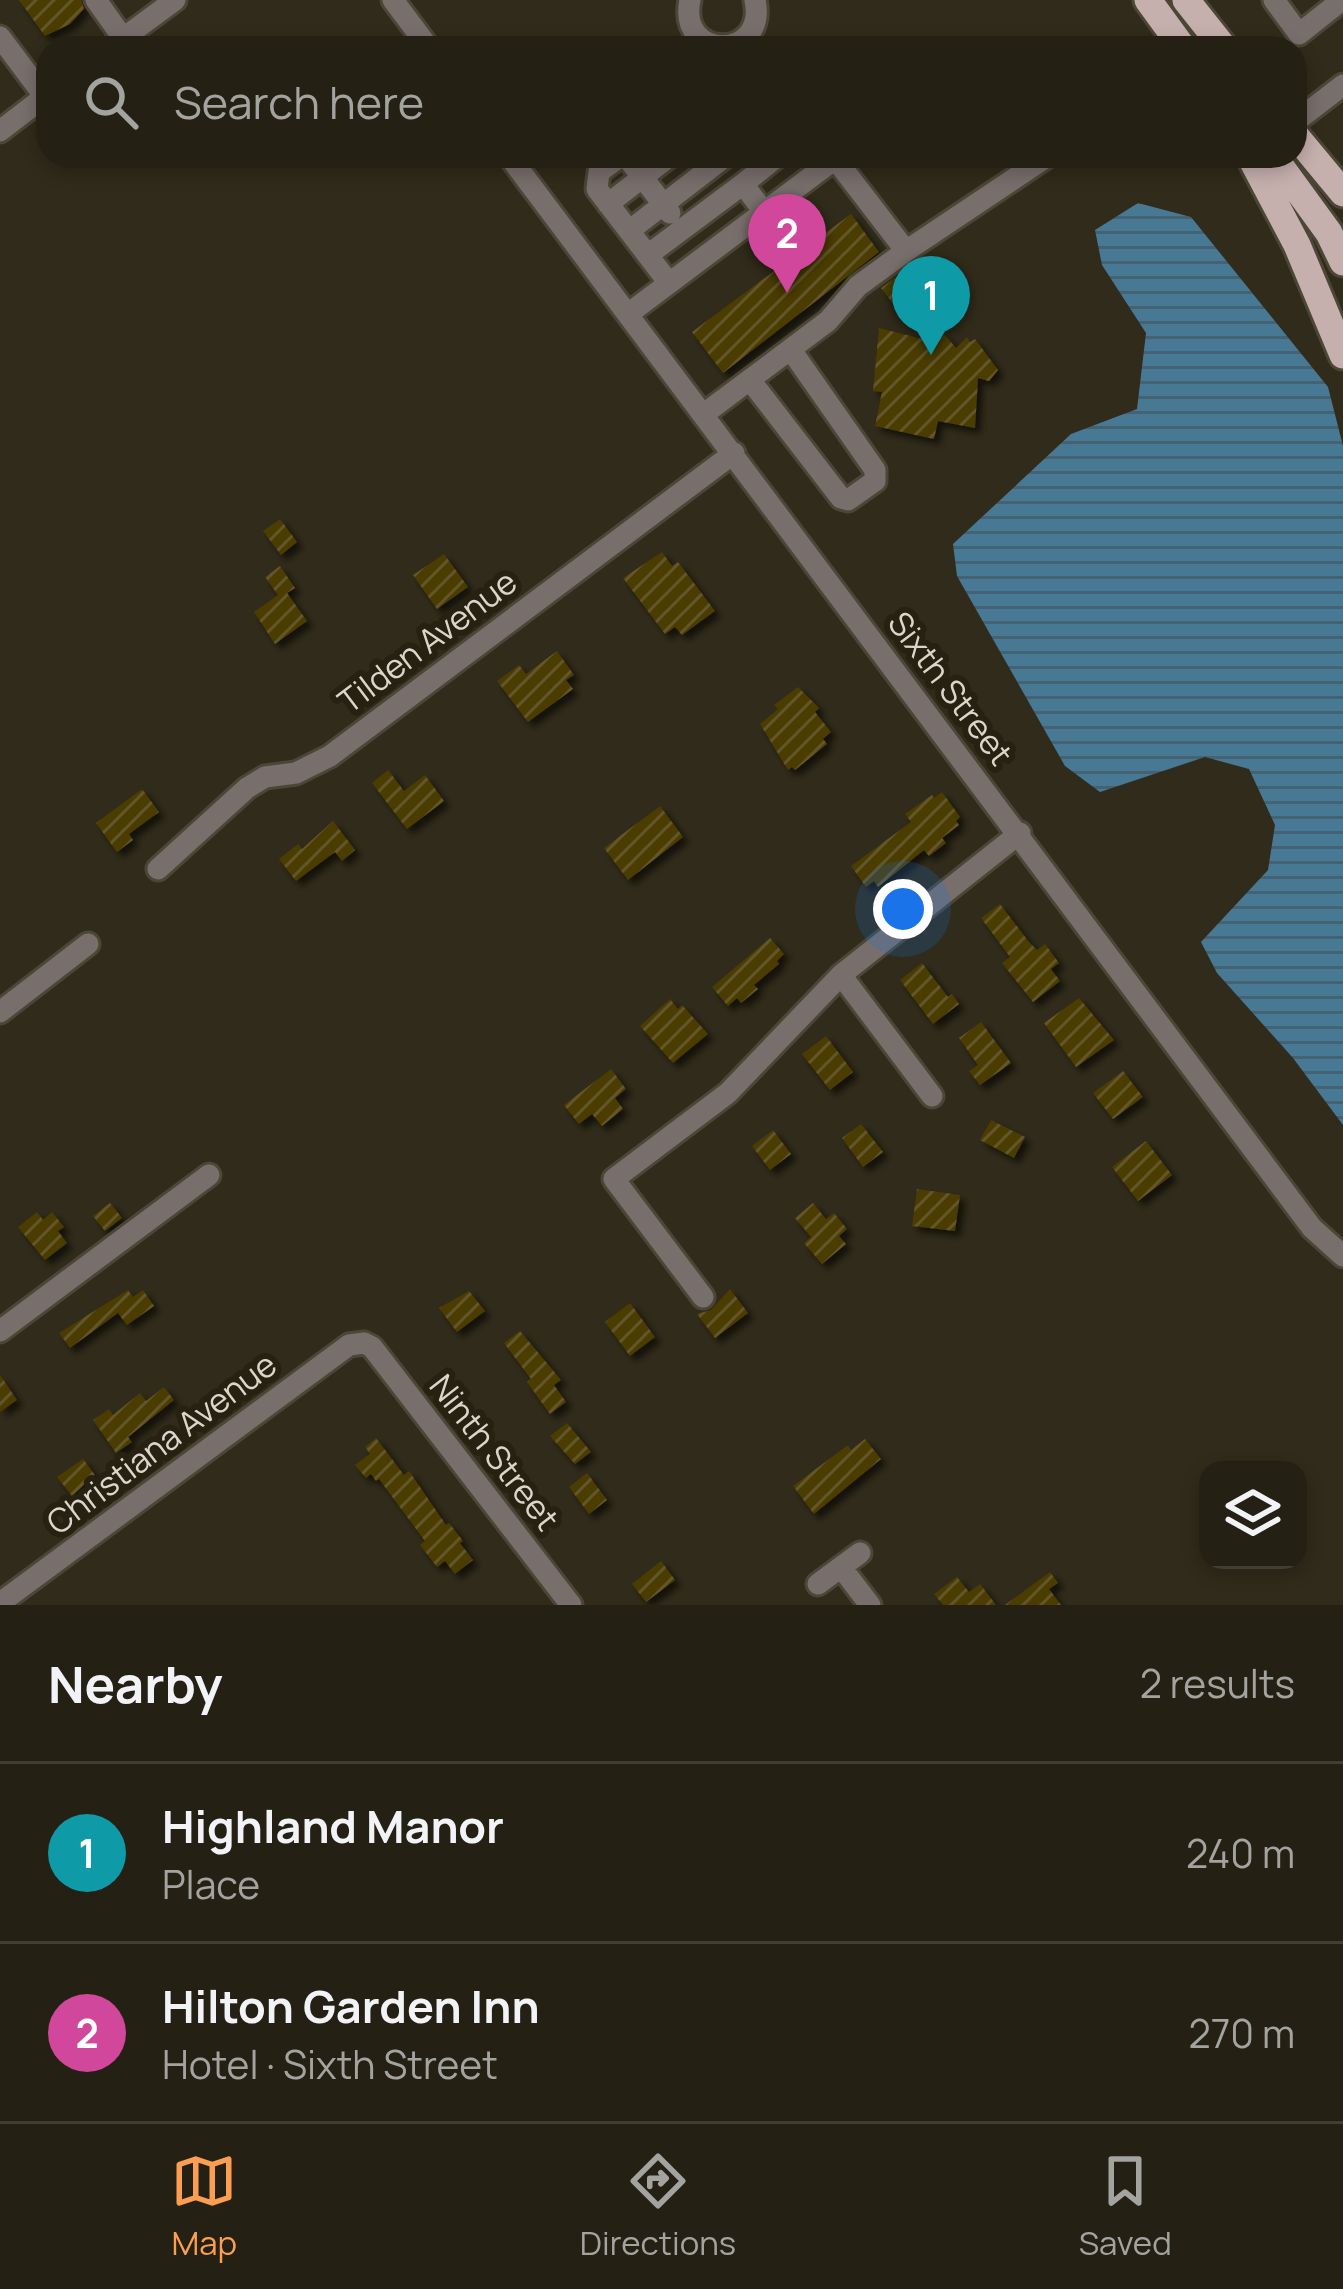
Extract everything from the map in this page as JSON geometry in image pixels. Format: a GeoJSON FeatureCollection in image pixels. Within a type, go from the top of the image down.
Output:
{"type":"FeatureCollection","features":[{"type":"Feature","properties":{"kind":"main road"},"geometry":{"type":"LineString","coordinates":[[1148,0],[1174,36]]}},
{"type":"Feature","properties":{"kind":"main road"},"geometry":{"type":"LineString","coordinates":[[1186,0],[1214,36]]}},
{"type":"Feature","properties":{"kind":"main road"},"geometry":{"type":"LineString","coordinates":[[1307,150],[1343,193]]}},
{"type":"Feature","properties":{"kind":"main road"},"geometry":{"type":"LineString","coordinates":[[1256,168],[1297,245],[1343,355]]}},
{"type":"Feature","properties":{"kind":"main road"},"geometry":{"type":"LineString","coordinates":[[1282,168],[1329,233],[1343,262]]}},
{"type":"Feature","properties":{"kind":"street"},"geometry":{"type":"LineString","coordinates":[[96,0],[113,36]]}},
{"type":"Feature","properties":{"kind":"street"},"geometry":{"type":"LineString","coordinates":[[126,36],[175,0]]}},
{"type":"Feature","properties":{"kind":"street"},"geometry":{"type":"LineString","coordinates":[[393,0],[420,36]]}},
{"type":"Feature","properties":{"kind":"street"},"geometry":{"type":"LineString","coordinates":[[1274,0],[1299,34],[1336,2]]}},
{"type":"Feature","properties":{"kind":"street"},"geometry":{"type":"LineString","coordinates":[[741,36],[756,1]]}},
{"type":"Feature","properties":{"kind":"street"},"geometry":{"type":"LineString","coordinates":[[690,10],[693,30],[714,36]]}},
{"type":"Feature","properties":{"kind":"street"},"geometry":{"type":"LineString","coordinates":[[0,37],[36,82]]}},
{"type":"Feature","properties":{"kind":"street"},"geometry":{"type":"LineString","coordinates":[[1307,113],[1343,85]]}},
{"type":"Feature","properties":{"kind":"street"},"geometry":{"type":"LineString","coordinates":[[0,131],[36,103]]}},
{"type":"Feature","properties":{"kind":"street","name":"Sixth Street"},"geometry":{"type":"LineString","coordinates":[[526,168],[628,314],[1312,1228],[1343,1256]]}},
{"type":"Feature","properties":{"kind":"street"},"geometry":{"type":"LineString","coordinates":[[605,168],[599,172],[597,189],[669,284]]}},
{"type":"Feature","properties":{"kind":"street"},"geometry":{"type":"LineString","coordinates":[[634,168],[682,230]]}},
{"type":"Feature","properties":{"kind":"street"},"geometry":{"type":"LineString","coordinates":[[608,204],[654,168]]}},
{"type":"Feature","properties":{"kind":"street"},"geometry":{"type":"LineString","coordinates":[[690,168],[717,203]]}},
{"type":"Feature","properties":{"kind":"street"},"geometry":{"type":"LineString","coordinates":[[629,231],[713,168]]}},
{"type":"Feature","properties":{"kind":"street"},"geometry":{"type":"LineString","coordinates":[[738,168],[764,212]]}},
{"type":"Feature","properties":{"kind":"street"},"geometry":{"type":"LineString","coordinates":[[648,255],[763,168]]}},
{"type":"Feature","properties":{"kind":"street"},"geometry":{"type":"LineString","coordinates":[[628,314],[821,168]]}},
{"type":"Feature","properties":{"kind":"street"},"geometry":{"type":"LineString","coordinates":[[842,168],[906,251]]}},
{"type":"Feature","properties":{"kind":"street"},"geometry":{"type":"LineString","coordinates":[[704,414],[828,321],[859,286],[1030,168]]}},
{"type":"Feature","properties":{"kind":"street"},"geometry":{"type":"LineString","coordinates":[[750,380],[841,498],[848,500],[874,481],[875,470],[791,350]]}},
{"type":"Feature","properties":{"kind":"street","name":"Tilden Avenue"},"geometry":{"type":"LineString","coordinates":[[158,869],[247,788],[265,778],[296,773],[330,756],[734,453]]}},
{"type":"Feature","properties":{"kind":"street"},"geometry":{"type":"LineString","coordinates":[[703,1297],[614,1179],[728,1094],[841,975],[1020,833]]}},
{"type":"Feature","properties":{"kind":"street"},"geometry":{"type":"LineString","coordinates":[[0,1012],[88,944]]}},
{"type":"Feature","properties":{"kind":"street"},"geometry":{"type":"LineString","coordinates":[[841,975],[932,1096]]}},
{"type":"Feature","properties":{"kind":"street"},"geometry":{"type":"LineString","coordinates":[[0,1331],[209,1175]]}},
{"type":"Feature","properties":{"kind":"street","name":"Christiana Avenue"},"geometry":{"type":"LineString","coordinates":[[0,1603],[349,1345],[364,1343]]}},
{"type":"Feature","properties":{"kind":"street","name":"Ninth Street"},"geometry":{"type":"LineString","coordinates":[[364,1343],[372,1347],[571,1605]]}},
{"type":"Feature","properties":{"kind":"street"},"geometry":{"type":"LineString","coordinates":[[818,1584],[850,1560],[870,1605]]}},
{"type":"Feature","properties":{"kind":"water"},"geometry":{"type":"Polygon","coordinates":[[[1138,203],[1191,217],[1328,387],[1343,446],[1343,1125],[1293,1058],[1217,973],[1201,942],[1268,870],[1275,825],[1249,769],[1205,757],[1100,792],[1065,766],[957,576],[953,544],[1071,434],[1137,409],[1146,333],[1102,265],[1095,230],[1138,203]]]}},
{"type":"Feature","properties":{"kind":"building"},"geometry":{"type":"Polygon","coordinates":[[[19,0],[81,0],[84,9],[70,24],[45,36],[19,0]]]}},
{"type":"Feature","properties":{"kind":"building"},"geometry":{"type":"Polygon","coordinates":[[[851,214],[879,252],[723,373],[692,332],[851,214]]]}},
{"type":"Feature","properties":{"kind":"building"},"geometry":{"type":"Polygon","coordinates":[[[906,270],[921,292],[898,310],[881,288],[906,270]]]}},
{"type":"Feature","properties":{"kind":"building"},"geometry":{"type":"Polygon","coordinates":[[[879,328],[935,342],[945,335],[956,348],[967,337],[970,342],[975,339],[998,370],[989,381],[978,378],[975,428],[938,421],[934,439],[875,426],[882,392],[873,391],[879,328]]]}},
{"type":"Feature","properties":{"kind":"building"},"geometry":{"type":"Polygon","coordinates":[[[280,519],[297,542],[281,555],[263,531],[280,519]]]}},
{"type":"Feature","properties":{"kind":"building"},"geometry":{"type":"Polygon","coordinates":[[[662,552],[672,566],[678,562],[715,611],[682,635],[675,627],[665,634],[623,578],[662,552]]]}},
{"type":"Feature","properties":{"kind":"building"},"geometry":{"type":"Polygon","coordinates":[[[444,554],[468,587],[437,609],[413,575],[444,554]]]}},
{"type":"Feature","properties":{"kind":"building"},"geometry":{"type":"Polygon","coordinates":[[[280,566],[295,588],[287,593],[307,621],[275,644],[254,612],[278,595],[265,577],[280,566]]]}},
{"type":"Feature","properties":{"kind":"building"},"geometry":{"type":"Polygon","coordinates":[[[557,651],[574,675],[566,680],[573,689],[528,722],[497,681],[519,665],[526,674],[557,651]]]}},
{"type":"Feature","properties":{"kind":"building"},"geometry":{"type":"Polygon","coordinates":[[[798,687],[819,708],[815,712],[831,732],[823,739],[827,744],[795,770],[788,770],[760,724],[778,709],[774,705],[798,687]]]}},
{"type":"Feature","properties":{"kind":"building"},"geometry":{"type":"Polygon","coordinates":[[[388,770],[404,791],[425,775],[444,801],[407,829],[372,783],[388,770]]]}},
{"type":"Feature","properties":{"kind":"building"},"geometry":{"type":"Polygon","coordinates":[[[142,789],[159,812],[129,834],[133,840],[117,852],[96,823],[142,789]]]}},
{"type":"Feature","properties":{"kind":"building"},"geometry":{"type":"Polygon","coordinates":[[[942,792],[960,817],[959,825],[942,838],[946,843],[929,856],[924,850],[878,887],[874,881],[866,887],[851,866],[911,822],[905,814],[942,792]]]}},
{"type":"Feature","properties":{"kind":"building"},"geometry":{"type":"Polygon","coordinates":[[[660,806],[683,837],[628,880],[604,848],[660,806]]]}},
{"type":"Feature","properties":{"kind":"building"},"geometry":{"type":"Polygon","coordinates":[[[333,821],[355,850],[342,861],[335,852],[296,881],[279,859],[298,844],[302,849],[333,821]]]}},
{"type":"Feature","properties":{"kind":"building"},"geometry":{"type":"Polygon","coordinates":[[[1000,904],[1037,950],[1045,944],[1059,963],[1051,969],[1060,981],[1033,1002],[1002,963],[1010,957],[981,918],[1000,904]]]}},
{"type":"Feature","properties":{"kind":"building"},"geometry":{"type":"Polygon","coordinates":[[[770,938],[784,954],[779,964],[741,1003],[737,998],[728,1006],[712,987],[770,938]]]}},
{"type":"Feature","properties":{"kind":"building"},"geometry":{"type":"Polygon","coordinates":[[[922,963],[959,1004],[933,1024],[900,980],[922,963]]]}},
{"type":"Feature","properties":{"kind":"building"},"geometry":{"type":"Polygon","coordinates":[[[1079,998],[1114,1040],[1076,1067],[1044,1023],[1079,998]]]}},
{"type":"Feature","properties":{"kind":"building"},"geometry":{"type":"Polygon","coordinates":[[[670,999],[678,1009],[682,1005],[708,1034],[673,1063],[640,1026],[670,999]]]}},
{"type":"Feature","properties":{"kind":"building"},"geometry":{"type":"Polygon","coordinates":[[[981,1022],[1011,1063],[980,1085],[969,1071],[978,1065],[959,1038],[981,1022]]]}},
{"type":"Feature","properties":{"kind":"building"},"geometry":{"type":"Polygon","coordinates":[[[826,1036],[853,1072],[830,1090],[802,1054],[826,1036]]]}},
{"type":"Feature","properties":{"kind":"building"},"geometry":{"type":"Polygon","coordinates":[[[611,1069],[626,1089],[615,1098],[623,1109],[602,1126],[592,1114],[579,1124],[564,1105],[611,1069]]]}},
{"type":"Feature","properties":{"kind":"building"},"geometry":{"type":"Polygon","coordinates":[[[1123,1071],[1143,1097],[1113,1119],[1093,1093],[1123,1071]]]}},
{"type":"Feature","properties":{"kind":"building"},"geometry":{"type":"Polygon","coordinates":[[[991,1120],[1025,1137],[1014,1158],[980,1140],[991,1120]]]}},
{"type":"Feature","properties":{"kind":"building"},"geometry":{"type":"Polygon","coordinates":[[[861,1124],[883,1152],[863,1167],[842,1138],[861,1124]]]}},
{"type":"Feature","properties":{"kind":"building"},"geometry":{"type":"Polygon","coordinates":[[[773,1130],[791,1154],[770,1170],[752,1146],[773,1130]]]}},
{"type":"Feature","properties":{"kind":"building"},"geometry":{"type":"Polygon","coordinates":[[[1146,1141],[1172,1175],[1138,1201],[1112,1167],[1146,1141]]]}},
{"type":"Feature","properties":{"kind":"building"},"geometry":{"type":"Polygon","coordinates":[[[917,1189],[960,1195],[955,1231],[912,1226],[917,1189]]]}},
{"type":"Feature","properties":{"kind":"building"},"geometry":{"type":"Polygon","coordinates":[[[110,1203],[122,1218],[105,1231],[93,1216],[110,1203]]]}},
{"type":"Feature","properties":{"kind":"building"},"geometry":{"type":"Polygon","coordinates":[[[813,1203],[826,1219],[834,1213],[847,1229],[839,1236],[846,1244],[822,1264],[804,1243],[811,1237],[795,1218],[813,1203]]]}},
{"type":"Feature","properties":{"kind":"building"},"geometry":{"type":"Polygon","coordinates":[[[37,1212],[43,1220],[52,1212],[64,1227],[58,1231],[67,1243],[45,1260],[18,1227],[37,1212]]]}},
{"type":"Feature","properties":{"kind":"building"},"geometry":{"type":"Polygon","coordinates":[[[730,1289],[748,1313],[715,1338],[697,1314],[711,1310],[730,1289]]]}},
{"type":"Feature","properties":{"kind":"building"},"geometry":{"type":"Polygon","coordinates":[[[128,1290],[133,1297],[143,1290],[154,1306],[127,1325],[118,1313],[70,1348],[59,1333],[128,1290]]]}},
{"type":"Feature","properties":{"kind":"building"},"geometry":{"type":"Polygon","coordinates":[[[469,1291],[485,1311],[457,1332],[439,1308],[469,1291]]]}},
{"type":"Feature","properties":{"kind":"building"},"geometry":{"type":"Polygon","coordinates":[[[630,1303],[655,1337],[630,1356],[605,1322],[630,1303]]]}},
{"type":"Feature","properties":{"kind":"building"},"geometry":{"type":"Polygon","coordinates":[[[520,1331],[561,1380],[554,1385],[566,1402],[550,1414],[504,1343],[520,1331]]]}},
{"type":"Feature","properties":{"kind":"building"},"geometry":{"type":"Polygon","coordinates":[[[0,1375],[17,1400],[0,1412],[0,1375]]]}},
{"type":"Feature","properties":{"kind":"building"},"geometry":{"type":"Polygon","coordinates":[[[164,1387],[174,1400],[128,1437],[132,1442],[116,1453],[93,1420],[109,1409],[113,1415],[140,1393],[146,1401],[164,1387]]]}},
{"type":"Feature","properties":{"kind":"building"},"geometry":{"type":"Polygon","coordinates":[[[567,1423],[591,1452],[575,1464],[550,1436],[567,1423]]]}},
{"type":"Feature","properties":{"kind":"building"},"geometry":{"type":"Polygon","coordinates":[[[376,1438],[404,1475],[409,1471],[446,1525],[463,1541],[473,1560],[455,1574],[445,1561],[437,1567],[420,1545],[425,1541],[379,1479],[371,1474],[366,1478],[355,1465],[370,1454],[365,1447],[376,1438]]]}},
{"type":"Feature","properties":{"kind":"building"},"geometry":{"type":"Polygon","coordinates":[[[865,1439],[881,1459],[814,1514],[793,1486],[848,1445],[851,1450],[865,1439]]]}},
{"type":"Feature","properties":{"kind":"building"},"geometry":{"type":"Polygon","coordinates":[[[83,1459],[95,1475],[72,1496],[57,1477],[83,1459]]]}},
{"type":"Feature","properties":{"kind":"building"},"geometry":{"type":"Polygon","coordinates":[[[587,1473],[607,1500],[589,1514],[569,1487],[587,1473]]]}},
{"type":"Feature","properties":{"kind":"building"},"geometry":{"type":"Polygon","coordinates":[[[661,1561],[675,1580],[646,1602],[632,1584],[661,1561]]]}},
{"type":"Feature","properties":{"kind":"building"},"geometry":{"type":"Polygon","coordinates":[[[1050,1572],[1058,1583],[1049,1589],[1061,1605],[1005,1605],[1050,1572]]]}},
{"type":"Feature","properties":{"kind":"building"},"geometry":{"type":"Polygon","coordinates":[[[957,1577],[969,1592],[980,1584],[996,1605],[943,1605],[934,1594],[957,1577]]]}},
{"type":"Feature","properties":{"kind":"place","name":"Hilton Garden Inn"},"geometry":{"type":"Point","coordinates":[787,293]}},
{"type":"Feature","properties":{"kind":"place","name":"Highland Manor"},"geometry":{"type":"Point","coordinates":[931,355]}}]}
